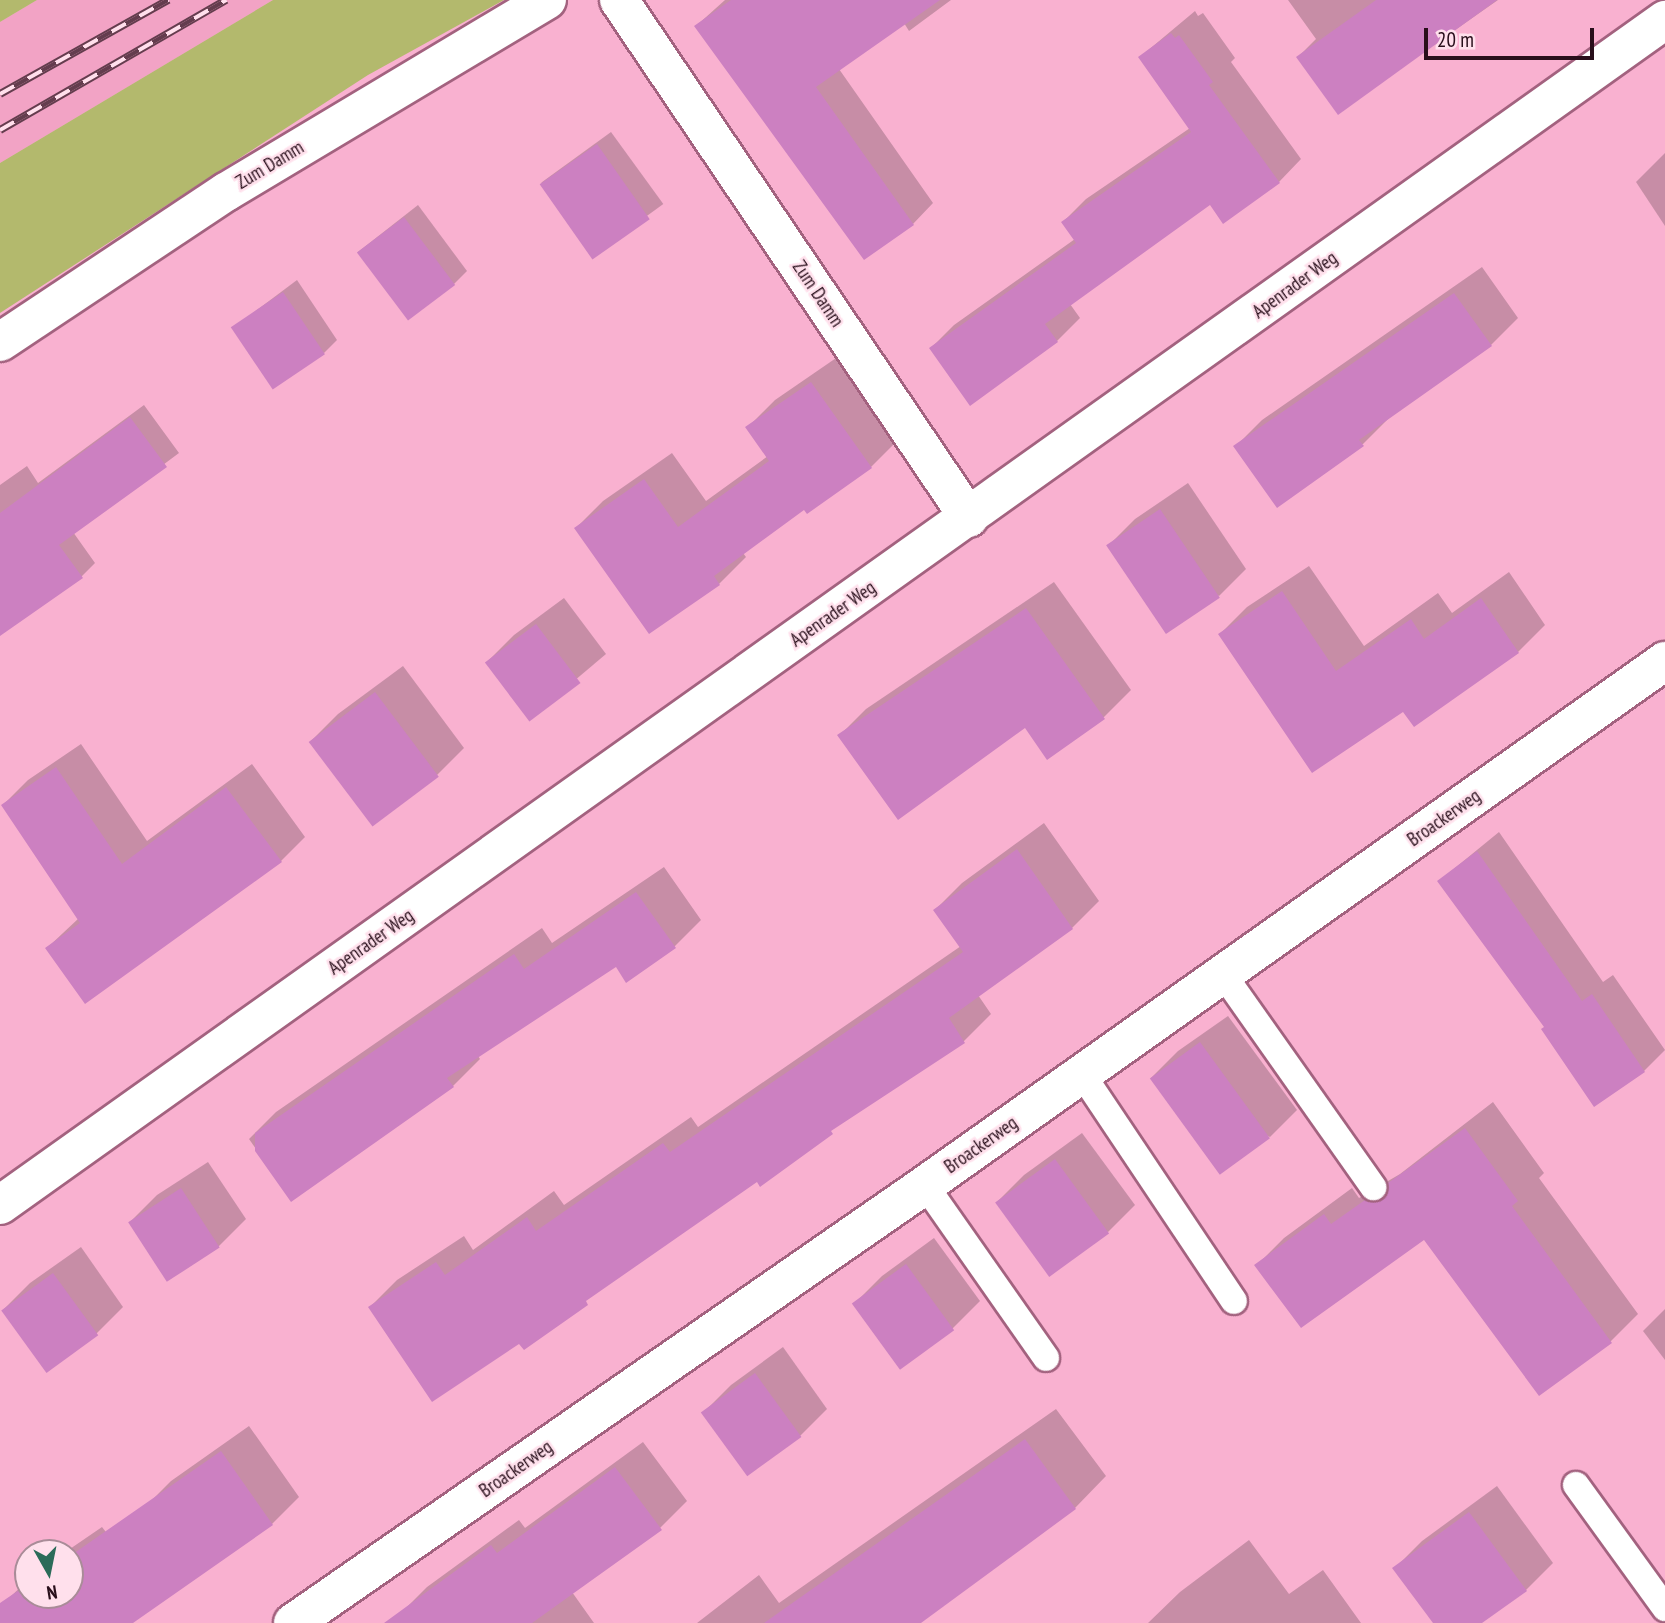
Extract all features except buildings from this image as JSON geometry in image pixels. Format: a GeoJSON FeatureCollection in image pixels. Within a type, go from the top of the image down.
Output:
{"type":"FeatureCollection","features":[{"type":"Feature","properties":{"kind":"street","name":"Zum Damm"},"geometry":{"type":"LineString","coordinates":[[0,342],[226,192],[547,0]]}},
{"type":"Feature","properties":{"kind":"street","name":"Zum Damm"},"geometry":{"type":"LineString","coordinates":[[619,0],[969,518]]}},
{"type":"Feature","properties":{"kind":"street","name":"Apenrader Weg"},"geometry":{"type":"LineString","coordinates":[[0,1205],[969,518],[1665,20]]}},
{"type":"Feature","properties":{"kind":"street","name":"Broackerweg"},"geometry":{"type":"LineString","coordinates":[[293,1623],[925,1185],[1665,661]]}},
{"type":"Feature","properties":{"kind":"lane"},"geometry":{"type":"LineString","coordinates":[[1223,974],[1373,1187]]}},
{"type":"Feature","properties":{"kind":"lane"},"geometry":{"type":"LineString","coordinates":[[1082,1074],[1234,1301]]}},
{"type":"Feature","properties":{"kind":"lane"},"geometry":{"type":"LineString","coordinates":[[925,1185],[1046,1358]]}},
{"type":"Feature","properties":{"kind":"lane"},"geometry":{"type":"LineString","coordinates":[[1576,1485],[1665,1608]]}},
{"type":"Feature","properties":{"kind":"shaded area"},"geometry":{"type":"Polygon","coordinates":[[[37,0],[273,0],[0,163],[0,22],[37,0]]]}},
{"type":"Feature","properties":{"kind":"green space"},"geometry":{"type":"Polygon","coordinates":[[[0,0],[37,0],[0,22],[0,0]]]}},
{"type":"Feature","properties":{"kind":"green space"},"geometry":{"type":"Polygon","coordinates":[[[273,0],[504,0],[368,75],[0,313],[0,163],[273,0]]]}},
{"type":"Feature","properties":{"kind":"railway"},"geometry":{"type":"LineString","coordinates":[[0,94],[168,0]]}},
{"type":"Feature","properties":{"kind":"railway"},"geometry":{"type":"LineString","coordinates":[[0,130],[226,0]]}}]}
